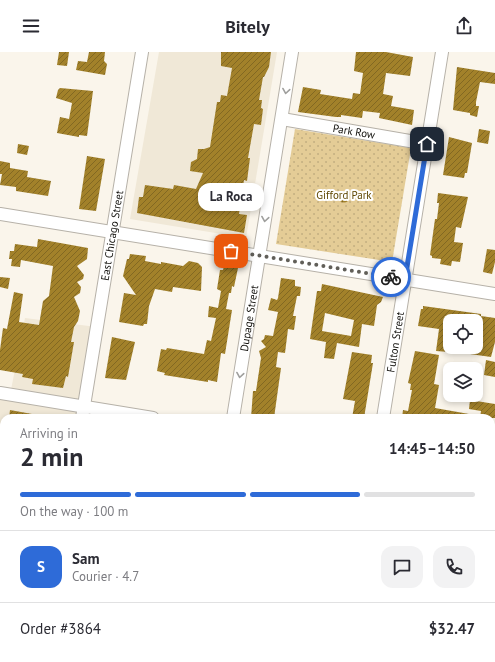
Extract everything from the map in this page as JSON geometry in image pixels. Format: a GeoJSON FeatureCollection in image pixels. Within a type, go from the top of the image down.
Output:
{"type":"FeatureCollection","features":[{"type":"Feature","properties":{"kind":"street","name":"East Chicago Street"},"geometry":{"type":"LineString","coordinates":[[83,412],[142,52]]}},
{"type":"Feature","properties":{"kind":"street","name":"Dupage Street"},"geometry":{"type":"LineString","coordinates":[[234,414],[292,52]]}},
{"type":"Feature","properties":{"kind":"street","name":"Fulton Street"},"geometry":{"type":"LineString","coordinates":[[383,414],[442,52]]}},
{"type":"Feature","properties":{"kind":"street","name":"Park Row"},"geometry":{"type":"LineString","coordinates":[[282,119],[427,144]]}},
{"type":"Feature","properties":{"kind":"street"},"geometry":{"type":"LineString","coordinates":[[0,214],[495,294]]}},
{"type":"Feature","properties":{"kind":"street"},"geometry":{"type":"LineString","coordinates":[[0,393],[83,412],[106,414]]}},
{"type":"Feature","properties":{"kind":"shaded area"},"geometry":{"type":"Polygon","coordinates":[[[159,52],[277,52],[246,238],[130,219],[159,52]]]}},
{"type":"Feature","properties":{"kind":"shaded area"},"geometry":{"type":"Polygon","coordinates":[[[25,318],[97,327],[84,406],[130,414],[0,414],[0,393],[10,395],[25,318]]]}},
{"type":"Feature","properties":{"kind":"green space","name":"Gifford Park"},"geometry":{"type":"Polygon","coordinates":[[[295,129],[411,148],[392,262],[276,244],[295,129]]]}},
{"type":"Feature","properties":{"kind":"building"},"geometry":{"type":"Polygon","coordinates":[[[59,52],[69,52],[67,66],[57,65],[59,52]]]}},
{"type":"Feature","properties":{"kind":"building"},"geometry":{"type":"Polygon","coordinates":[[[89,52],[105,52],[104,61],[107,64],[105,75],[76,70],[78,61],[87,62],[89,52]]]}},
{"type":"Feature","properties":{"kind":"building"},"geometry":{"type":"Polygon","coordinates":[[[221,52],[271,52],[269,67],[263,77],[259,100],[262,100],[261,108],[263,109],[261,125],[254,124],[248,158],[250,158],[247,181],[244,180],[239,214],[247,215],[244,233],[137,213],[139,197],[143,197],[145,185],[173,189],[174,185],[196,189],[203,173],[190,171],[191,162],[197,159],[198,149],[210,147],[217,102],[220,102],[221,95],[227,96],[232,68],[221,66],[221,52]]]}},
{"type":"Feature","properties":{"kind":"building"},"geometry":{"type":"Polygon","coordinates":[[[356,52],[386,52],[413,57],[410,76],[386,73],[383,94],[393,96],[391,106],[414,110],[412,125],[379,118],[380,113],[363,111],[362,118],[341,115],[341,117],[336,117],[298,112],[303,87],[321,90],[320,94],[352,99],[353,93],[360,94],[363,73],[354,71],[356,52]]]}},
{"type":"Feature","properties":{"kind":"building"},"geometry":{"type":"Polygon","coordinates":[[[457,67],[495,73],[495,84],[480,82],[476,102],[476,106],[479,106],[477,117],[470,115],[470,113],[453,110],[457,67]]]}},
{"type":"Feature","properties":{"kind":"building"},"geometry":{"type":"Polygon","coordinates":[[[60,88],[93,91],[87,136],[79,135],[79,137],[57,133],[60,117],[69,119],[72,103],[56,98],[60,88]]]}},
{"type":"Feature","properties":{"kind":"building"},"geometry":{"type":"Polygon","coordinates":[[[479,129],[490,131],[488,144],[477,142],[479,129]]]}},
{"type":"Feature","properties":{"kind":"building"},"geometry":{"type":"Polygon","coordinates":[[[449,137],[472,143],[467,173],[465,173],[464,178],[443,175],[449,137]]]}},
{"type":"Feature","properties":{"kind":"building"},"geometry":{"type":"Polygon","coordinates":[[[18,144],[29,146],[27,155],[17,153],[18,144]]]}},
{"type":"Feature","properties":{"kind":"building"},"geometry":{"type":"Polygon","coordinates":[[[87,156],[105,159],[96,211],[79,209],[87,156]]]}},
{"type":"Feature","properties":{"kind":"building"},"geometry":{"type":"Polygon","coordinates":[[[0,161],[10,163],[10,168],[28,171],[27,177],[51,181],[48,196],[16,191],[16,187],[0,185],[2,174],[0,174],[0,161]]]}},
{"type":"Feature","properties":{"kind":"building"},"geometry":{"type":"Polygon","coordinates":[[[344,191],[348,193],[350,197],[348,201],[344,203],[340,201],[338,197],[340,193],[344,191]]]}},
{"type":"Feature","properties":{"kind":"building"},"geometry":{"type":"Polygon","coordinates":[[[438,193],[468,197],[461,228],[456,227],[454,242],[463,243],[460,262],[452,261],[451,266],[440,264],[441,259],[432,258],[430,255],[435,219],[437,219],[439,203],[437,203],[438,193]]]}},
{"type":"Feature","properties":{"kind":"building"},"geometry":{"type":"Polygon","coordinates":[[[38,239],[88,248],[87,259],[77,266],[84,275],[83,279],[77,282],[81,287],[80,293],[74,297],[80,311],[78,321],[74,327],[71,342],[74,342],[68,377],[66,376],[63,388],[32,384],[33,379],[22,377],[23,374],[0,370],[0,350],[3,328],[7,329],[14,292],[23,294],[19,322],[39,325],[43,301],[49,296],[53,266],[21,260],[20,267],[11,266],[12,259],[9,259],[10,251],[14,251],[15,244],[37,247],[38,239]]]}},
{"type":"Feature","properties":{"kind":"building"},"geometry":{"type":"Polygon","coordinates":[[[487,249],[495,250],[495,262],[492,274],[483,272],[487,249]]]}},
{"type":"Feature","properties":{"kind":"building"},"geometry":{"type":"Polygon","coordinates":[[[130,254],[146,256],[145,261],[161,264],[161,262],[183,266],[189,261],[198,263],[202,267],[201,291],[173,287],[172,292],[155,289],[149,306],[147,324],[144,324],[143,326],[119,322],[124,293],[136,295],[123,276],[127,259],[129,259],[130,254]]]}},
{"type":"Feature","properties":{"kind":"building"},"geometry":{"type":"Polygon","coordinates":[[[224,266],[238,268],[234,287],[232,286],[231,293],[229,293],[226,309],[232,310],[225,354],[221,353],[217,382],[164,375],[165,373],[157,371],[161,349],[166,350],[167,348],[204,354],[207,340],[211,341],[216,318],[208,317],[209,306],[218,308],[221,291],[217,289],[220,270],[223,270],[224,266]]]}},
{"type":"Feature","properties":{"kind":"building"},"geometry":{"type":"Polygon","coordinates":[[[0,277],[10,278],[8,289],[0,287],[0,277]]]}},
{"type":"Feature","properties":{"kind":"building"},"geometry":{"type":"Polygon","coordinates":[[[281,278],[295,280],[295,286],[301,287],[300,296],[297,296],[293,316],[296,316],[294,330],[288,329],[285,353],[278,352],[276,367],[281,368],[275,414],[251,414],[253,391],[256,391],[261,358],[259,351],[266,347],[261,341],[264,339],[265,335],[273,336],[278,312],[268,310],[271,298],[277,300],[281,278]]]}},
{"type":"Feature","properties":{"kind":"building"},"geometry":{"type":"Polygon","coordinates":[[[322,284],[383,297],[381,302],[377,305],[374,326],[362,324],[359,347],[337,343],[334,359],[324,358],[326,342],[310,339],[317,291],[321,291],[322,284]],[[325,313],[322,331],[351,336],[354,320],[325,313]]]}},
{"type":"Feature","properties":{"kind":"building"},"geometry":{"type":"Polygon","coordinates":[[[423,306],[481,314],[443,314],[443,352],[436,351],[439,329],[418,326],[421,309],[423,309],[423,306]]]}},
{"type":"Feature","properties":{"kind":"building"},"geometry":{"type":"Polygon","coordinates":[[[483,316],[495,318],[495,342],[491,357],[470,354],[483,354],[483,316]]]}},
{"type":"Feature","properties":{"kind":"building"},"geometry":{"type":"Polygon","coordinates":[[[112,337],[135,342],[126,380],[105,378],[112,337]]]}},
{"type":"Feature","properties":{"kind":"building"},"geometry":{"type":"Polygon","coordinates":[[[415,351],[439,355],[434,384],[439,385],[435,408],[469,414],[402,414],[403,410],[408,411],[412,390],[410,390],[411,384],[408,383],[415,351]]]}},
{"type":"Feature","properties":{"kind":"building"},"geometry":{"type":"Polygon","coordinates":[[[352,352],[372,355],[371,363],[373,363],[365,414],[353,414],[355,401],[343,399],[352,352]]]}},
{"type":"Feature","properties":{"kind":"building"},"geometry":{"type":"Polygon","coordinates":[[[486,360],[495,362],[495,377],[484,375],[486,360]]]}},
{"type":"Feature","properties":{"kind":"building"},"geometry":{"type":"Polygon","coordinates":[[[470,402],[495,404],[495,414],[481,414],[481,411],[469,409],[470,402]]]}},
{"type":"Feature","properties":{"kind":"building"},"geometry":{"type":"Polygon","coordinates":[[[10,410],[32,414],[10,414],[10,410]]]}},
{"type":"Feature","properties":{"kind":"way so far"},"geometry":{"type":"LineString","coordinates":[[231,251],[391,277]]}},
{"type":"Feature","properties":{"kind":"place","name":"La Roca"},"geometry":{"type":"Point","coordinates":[231,251]}},
{"type":"Feature","properties":{"kind":"route"},"geometry":{"type":"LineString","coordinates":[[391,277],[405,279],[427,144]]}}]}
